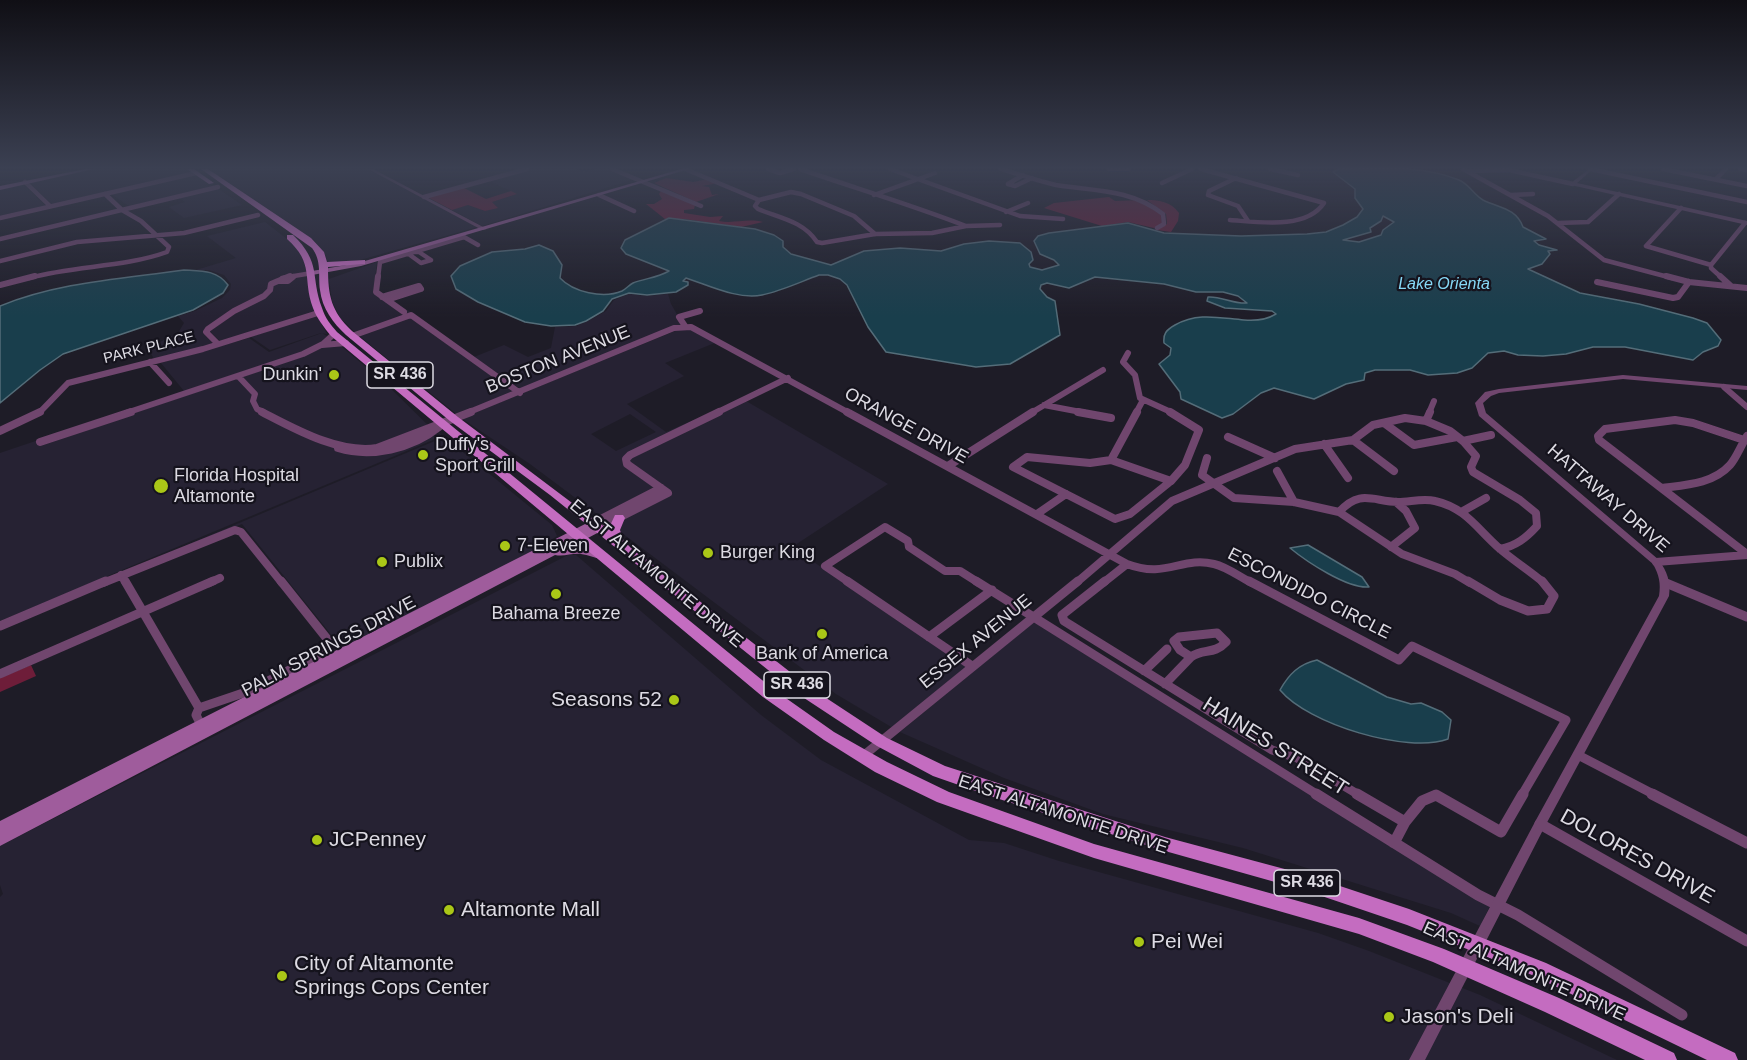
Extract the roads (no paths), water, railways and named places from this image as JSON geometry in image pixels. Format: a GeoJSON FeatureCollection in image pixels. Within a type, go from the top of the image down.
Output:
{"type":"FeatureCollection","features":[{"type":"Feature","properties":{"kind":"main road","name":"EAST ALTAMONTE DRIVE"},"geometry":{"type":"LineString","coordinates":[[264,218],[306,251],[312,273],[312,292],[317,310],[334,334],[349,340],[366,360],[768,693],[862,756],[944,797],[1009,822],[1095,851],[1359,926],[1552,1005],[1667,1060]]}},
{"type":"Feature","properties":{"kind":"main road"},"geometry":{"type":"LineString","coordinates":[[276,218],[316,248],[325,269],[325,293],[332,313]]}},
{"type":"Feature","properties":{"kind":"main road"},"geometry":{"type":"LineString","coordinates":[[325,269],[359,266],[515,218]]}},
{"type":"Feature","properties":{"kind":"main road"},"geometry":{"type":"LineString","coordinates":[[283,232],[296,232]]}},
{"type":"Feature","properties":{"kind":"main road"},"geometry":{"type":"LineString","coordinates":[[312,273],[410,250]]}},
{"type":"Feature","properties":{"kind":"main road"},"geometry":{"type":"LineString","coordinates":[[317,310],[332,313]]}},
{"type":"Feature","properties":{"kind":"main road","name":"SR 436"},"geometry":{"type":"LineString","coordinates":[[332,313],[349,340],[383,361],[454,419],[618,543],[803,690],[882,742]]}},
{"type":"Feature","properties":{"kind":"main road"},"geometry":{"type":"LineString","coordinates":[[366,360],[383,361]]}},
{"type":"Feature","properties":{"kind":"main road"},"geometry":{"type":"LineString","coordinates":[[618,543],[614,530],[619,518]]}},
{"type":"Feature","properties":{"kind":"main road","name":"PALM SPRINGS DRIVE"},"geometry":{"type":"LineString","coordinates":[[0,840],[217,722],[596,526]]}},
{"type":"Feature","properties":{"kind":"main road","name":"PALM SPRINGS DRIVE"},"geometry":{"type":"LineString","coordinates":[[217,722],[542,558],[578,535]]}},
{"type":"Feature","properties":{"kind":"main road"},"geometry":{"type":"LineString","coordinates":[[542,558],[580,550],[602,556]]}},
{"type":"Feature","properties":{"kind":"main road"},"geometry":{"type":"LineString","coordinates":[[697,634],[717,622]]}},
{"type":"Feature","properties":{"kind":"main road","name":"PALM SPRINGS DRIVE"},"geometry":{"type":"LineString","coordinates":[[0,828],[204,729]]}},
{"type":"Feature","properties":{"kind":"main road","name":"EAST ALTAMONTE DRIVE"},"geometry":{"type":"LineString","coordinates":[[882,742],[939,771],[996,791],[1165,844],[1307,883],[1478,944],[1539,969],[1728,1060]]}},
{"type":"Feature","properties":{"kind":"street"},"geometry":{"type":"LineString","coordinates":[[0,239],[86,218]]}},
{"type":"Feature","properties":{"kind":"street"},"geometry":{"type":"LineString","coordinates":[[0,285],[62,269],[149,260],[167,252],[169,247],[137,218]]}},
{"type":"Feature","properties":{"kind":"street"},"geometry":{"type":"LineString","coordinates":[[0,261],[77,243],[184,233],[236,218]]}},
{"type":"Feature","properties":{"kind":"street"},"geometry":{"type":"LineString","coordinates":[[464,218],[482,228]]}},
{"type":"Feature","properties":{"kind":"street"},"geometry":{"type":"LineString","coordinates":[[784,218],[811,231],[819,243],[875,234],[932,233],[966,226],[1000,225]]}},
{"type":"Feature","properties":{"kind":"street"},"geometry":{"type":"LineString","coordinates":[[858,218],[875,234]]}},
{"type":"Feature","properties":{"kind":"street"},"geometry":{"type":"LineString","coordinates":[[947,218],[966,226]]}},
{"type":"Feature","properties":{"kind":"street"},"geometry":{"type":"LineString","coordinates":[[1044,218],[1063,219]]}},
{"type":"Feature","properties":{"kind":"street"},"geometry":{"type":"LineString","coordinates":[[1156,228],[1164,224],[1163,218]]}},
{"type":"Feature","properties":{"kind":"street"},"geometry":{"type":"LineString","coordinates":[[1230,220],[1300,218]]}},
{"type":"Feature","properties":{"kind":"street"},"geometry":{"type":"LineString","coordinates":[[1550,218],[1604,260],[1689,282],[1747,288]]}},
{"type":"Feature","properties":{"kind":"street"},"geometry":{"type":"LineString","coordinates":[[1558,223],[1588,222],[1592,218]]}},
{"type":"Feature","properties":{"kind":"street"},"geometry":{"type":"LineString","coordinates":[[1671,218],[1646,244],[1648,248],[1711,265]]}},
{"type":"Feature","properties":{"kind":"street"},"geometry":{"type":"LineString","coordinates":[[1711,265],[1746,223],[1726,218]]}},
{"type":"Feature","properties":{"kind":"street"},"geometry":{"type":"LineString","coordinates":[[165,244],[184,233]]}},
{"type":"Feature","properties":{"kind":"street"},"geometry":{"type":"LineString","coordinates":[[404,312],[376,292],[380,262],[410,250],[464,237],[478,245]]}},
{"type":"Feature","properties":{"kind":"street"},"geometry":{"type":"LineString","coordinates":[[1711,265],[1711,268],[1731,286]]}},
{"type":"Feature","properties":{"kind":"street"},"geometry":{"type":"LineString","coordinates":[[218,344],[206,332],[208,329],[234,311],[264,296],[270,290],[271,284],[283,277],[312,273]]}},
{"type":"Feature","properties":{"kind":"street"},"geometry":{"type":"LineString","coordinates":[[1597,282],[1673,298],[1677,297],[1689,282]]}},
{"type":"Feature","properties":{"kind":"street"},"geometry":{"type":"LineString","coordinates":[[415,286],[420,289],[384,298],[415,286]]}},
{"type":"Feature","properties":{"kind":"street","name":"PARK PLACE"},"geometry":{"type":"LineString","coordinates":[[0,431],[37,415],[64,384],[218,344],[317,310]]}},
{"type":"Feature","properties":{"kind":"street"},"geometry":{"type":"LineString","coordinates":[[685,326],[679,317],[700,311]]}},
{"type":"Feature","properties":{"kind":"street"},"geometry":{"type":"LineString","coordinates":[[321,345],[349,340],[411,315],[520,393]]}},
{"type":"Feature","properties":{"kind":"street","name":"ORANGE DRIVE"},"geometry":{"type":"LineString","coordinates":[[685,326],[697,328],[1111,554]]}},
{"type":"Feature","properties":{"kind":"street","name":"BOSTON AVENUE"},"geometry":{"type":"LineString","coordinates":[[238,376],[255,394],[256,409],[331,441],[338,448],[364,456],[383,452],[425,435],[442,424],[674,328],[685,326]]}},
{"type":"Feature","properties":{"kind":"street"},"geometry":{"type":"LineString","coordinates":[[40,442],[303,354],[321,345],[334,334]]}},
{"type":"Feature","properties":{"kind":"street"},"geometry":{"type":"LineString","coordinates":[[1128,353],[1123,362],[1135,375],[1140,398],[1171,412],[1199,430],[1192,451],[1173,482],[1123,519],[1115,519],[1012,467],[1027,457],[1090,463],[1111,460],[1173,482]]}},
{"type":"Feature","properties":{"kind":"street"},"geometry":{"type":"LineString","coordinates":[[150,362],[169,383]]}},
{"type":"Feature","properties":{"kind":"street"},"geometry":{"type":"LineString","coordinates":[[948,466],[1103,370]]}},
{"type":"Feature","properties":{"kind":"street","name":"HATTAWAY DRIVE"},"geometry":{"type":"LineString","coordinates":[[1417,1060],[1540,825],[1664,596],[1666,583],[1664,574],[1656,562],[1482,414],[1479,403],[1488,394],[1499,391],[1623,377],[1747,388]]}},
{"type":"Feature","properties":{"kind":"street"},"geometry":{"type":"LineString","coordinates":[[665,490],[627,464],[626,459],[788,378]]}},
{"type":"Feature","properties":{"kind":"street"},"geometry":{"type":"LineString","coordinates":[[1724,387],[1747,407]]}},
{"type":"Feature","properties":{"kind":"street"},"geometry":{"type":"LineString","coordinates":[[1111,460],[1143,400]]}},
{"type":"Feature","properties":{"kind":"street"},"geometry":{"type":"LineString","coordinates":[[1426,421],[1434,401]]}},
{"type":"Feature","properties":{"kind":"street"},"geometry":{"type":"LineString","coordinates":[[1044,405],[1111,418]]}},
{"type":"Feature","properties":{"kind":"street"},"geometry":{"type":"LineString","coordinates":[[1394,471],[1353,440],[1373,425],[1405,418],[1426,421],[1460,439],[1476,456],[1471,467],[1473,472],[1520,500],[1536,513],[1537,526],[1529,534],[1516,546],[1500,549]]}},
{"type":"Feature","properties":{"kind":"street"},"geometry":{"type":"LineString","coordinates":[[1662,488],[1702,481],[1718,474],[1731,463],[1746,438],[1675,420],[1605,429],[1598,436],[1599,440],[1747,554]]}},
{"type":"Feature","properties":{"kind":"street"},"geometry":{"type":"LineString","coordinates":[[1384,423],[1414,445],[1491,435]]}},
{"type":"Feature","properties":{"kind":"street"},"geometry":{"type":"LineString","coordinates":[[1228,437],[1275,458]]}},
{"type":"Feature","properties":{"kind":"street","name":"ESSEX AVENUE"},"geometry":{"type":"LineString","coordinates":[[862,756],[882,742],[968,664],[1035,616],[1172,501],[1295,449],[1353,440]]}},
{"type":"Feature","properties":{"kind":"street"},"geometry":{"type":"LineString","coordinates":[[1324,444],[1348,477]]}},
{"type":"Feature","properties":{"kind":"street"},"geometry":{"type":"LineString","coordinates":[[1737,454],[1747,457]]}},
{"type":"Feature","properties":{"kind":"street"},"geometry":{"type":"LineString","coordinates":[[1207,458],[1202,475],[1234,498],[1294,502],[1339,512],[1402,554],[1455,574],[1500,600],[1528,611],[1547,609],[1554,596],[1543,582],[1500,549],[1463,511],[1433,500],[1396,502],[1382,498],[1360,498],[1349,501],[1339,512]]}},
{"type":"Feature","properties":{"kind":"street"},"geometry":{"type":"LineString","coordinates":[[1277,471],[1294,502]]}},
{"type":"Feature","properties":{"kind":"street","name":"PALM SPRINGS DRIVE"},"geometry":{"type":"LineString","coordinates":[[596,526],[619,518],[665,490]]}},
{"type":"Feature","properties":{"kind":"street","name":"PALM SPRINGS DRIVE"},"geometry":{"type":"LineString","coordinates":[[596,526],[665,490]]}},
{"type":"Feature","properties":{"kind":"street"},"geometry":{"type":"LineString","coordinates":[[1037,514],[1066,494]]}},
{"type":"Feature","properties":{"kind":"street"},"geometry":{"type":"LineString","coordinates":[[1463,511],[1486,498]]}},
{"type":"Feature","properties":{"kind":"street"},"geometry":{"type":"LineString","coordinates":[[1390,547],[1415,528],[1406,511],[1396,502]]}},
{"type":"Feature","properties":{"kind":"street","name":"HAINES STREET"},"geometry":{"type":"LineString","coordinates":[[929,638],[825,566],[885,527],[908,541],[909,547],[945,571],[960,571],[992,590],[1394,843],[1682,1015]]}},
{"type":"Feature","properties":{"kind":"street"},"geometry":{"type":"LineString","coordinates":[[0,626],[235,530],[241,532],[328,640],[328,650],[249,691],[199,708],[196,715],[204,729]]}},
{"type":"Feature","properties":{"kind":"street","name":"ESCONDIDO CIRCLE"},"geometry":{"type":"LineString","coordinates":[[1111,554],[1127,564],[1153,573],[1202,561],[1216,564],[1399,660],[1412,645],[1566,720],[1501,832],[1436,795],[1429,795],[1418,805],[1394,843]]}},
{"type":"Feature","properties":{"kind":"street"},"geometry":{"type":"LineString","coordinates":[[1656,562],[1747,554]]}},
{"type":"Feature","properties":{"kind":"street"},"geometry":{"type":"LineString","coordinates":[[1127,564],[1062,615],[1064,621],[1272,750],[1297,758],[1406,823]]}},
{"type":"Feature","properties":{"kind":"street"},"geometry":{"type":"LineString","coordinates":[[121,575],[199,708]]}},
{"type":"Feature","properties":{"kind":"street"},"geometry":{"type":"LineString","coordinates":[[0,674],[220,578]]}},
{"type":"Feature","properties":{"kind":"street"},"geometry":{"type":"LineString","coordinates":[[1666,583],[1747,617]]}},
{"type":"Feature","properties":{"kind":"street"},"geometry":{"type":"LineString","coordinates":[[968,664],[929,638],[992,590]]}},
{"type":"Feature","properties":{"kind":"street"},"geometry":{"type":"LineString","coordinates":[[1165,684],[1191,657],[1197,653],[1219,650],[1226,639],[1217,633],[1179,637],[1174,641],[1180,650],[1191,657]]}},
{"type":"Feature","properties":{"kind":"street"},"geometry":{"type":"LineString","coordinates":[[1144,671],[1167,649]]}},
{"type":"Feature","properties":{"kind":"street"},"geometry":{"type":"LineString","coordinates":[[199,708],[206,708],[217,722]]}},
{"type":"Feature","properties":{"kind":"street"},"geometry":{"type":"LineString","coordinates":[[1578,755],[1747,843]]}},
{"type":"Feature","properties":{"kind":"street","name":"DOLORES DRIVE"},"geometry":{"type":"LineString","coordinates":[[1540,825],[1747,941]]}},
{"type":"Feature","properties":{"kind":"water","name":"Lake Orienta"},"geometry":{"type":"Polygon","coordinates":[[[668,218],[755,229],[774,235],[783,241],[783,247],[791,254],[831,265],[864,251],[900,248],[941,251],[964,244],[989,241],[1020,243],[1031,252],[1033,260],[1029,264],[1030,267],[1042,270],[1059,265],[1054,260],[1040,254],[1034,241],[1038,236],[1049,233],[1128,223],[1164,233],[1241,236],[1326,232],[1354,218],[1382,218],[1370,228],[1371,232],[1343,240],[1359,242],[1381,235],[1383,230],[1394,222],[1388,218],[1518,218],[1523,227],[1546,239],[1534,241],[1539,245],[1557,250],[1548,251],[1550,254],[1542,264],[1528,269],[1580,293],[1639,304],[1707,323],[1721,340],[1718,346],[1703,352],[1693,360],[1625,347],[1593,347],[1566,354],[1543,356],[1518,355],[1504,351],[1488,353],[1472,368],[1457,373],[1428,375],[1410,370],[1375,370],[1365,373],[1364,380],[1346,384],[1314,399],[1274,388],[1261,393],[1233,414],[1222,418],[1181,399],[1180,392],[1159,364],[1170,355],[1171,348],[1164,343],[1166,332],[1184,321],[1200,317],[1256,320],[1276,314],[1272,311],[1225,308],[1207,301],[1208,297],[1213,297],[1247,303],[1238,296],[1223,292],[1196,292],[1164,284],[1095,277],[1069,288],[1047,283],[1041,285],[1040,289],[1047,297],[1055,301],[1060,335],[1010,364],[976,367],[886,352],[868,327],[847,285],[840,279],[828,275],[819,275],[776,291],[753,296],[723,291],[686,278],[683,281],[688,282],[688,285],[676,292],[647,295],[629,293],[612,299],[603,311],[586,321],[575,325],[551,326],[525,322],[478,302],[456,289],[451,276],[460,266],[492,252],[525,249],[539,245],[553,251],[562,265],[560,278],[572,287],[597,294],[622,291],[633,283],[669,271],[626,254],[621,248],[625,240],[668,218]]]}},
{"type":"Feature","properties":{"kind":"water"},"geometry":{"type":"Polygon","coordinates":[[[184,270],[214,274],[228,285],[223,293],[193,310],[63,354],[0,403],[0,306],[68,286],[184,270]]]}},
{"type":"Feature","properties":{"kind":"water"},"geometry":{"type":"Polygon","coordinates":[[[1308,545],[1362,577],[1369,587],[1350,584],[1339,579],[1290,548],[1308,545]]]}},
{"type":"Feature","properties":{"kind":"water"},"geometry":{"type":"Polygon","coordinates":[[[1317,660],[1387,697],[1411,704],[1421,703],[1442,712],[1451,720],[1448,739],[1430,743],[1384,739],[1359,733],[1312,714],[1280,690],[1295,670],[1317,660]]]}},
{"type":"Feature","properties":{"kind":"place","name":"Dunkin'"},"geometry":{"type":"Point","coordinates":[334,375]}},
{"type":"Feature","properties":{"kind":"place","name":"Duffy's Sport Grill"},"geometry":{"type":"Point","coordinates":[423,455]}},
{"type":"Feature","properties":{"kind":"place","name":"Florida Hospital Altamonte"},"geometry":{"type":"Point","coordinates":[161,486]}},
{"type":"Feature","properties":{"kind":"place","name":"7-Eleven"},"geometry":{"type":"Point","coordinates":[505,546]}},
{"type":"Feature","properties":{"kind":"place","name":"Burger King"},"geometry":{"type":"Point","coordinates":[708,553]}},
{"type":"Feature","properties":{"kind":"place","name":"Publix"},"geometry":{"type":"Point","coordinates":[382,562]}},
{"type":"Feature","properties":{"kind":"place","name":"Bahama Breeze"},"geometry":{"type":"Point","coordinates":[556,594]}},
{"type":"Feature","properties":{"kind":"place","name":"Bank of America"},"geometry":{"type":"Point","coordinates":[822,634]}},
{"type":"Feature","properties":{"kind":"place","name":"Seasons 52"},"geometry":{"type":"Point","coordinates":[674,700]}},
{"type":"Feature","properties":{"kind":"place","name":"JCPenney"},"geometry":{"type":"Point","coordinates":[317,840]}},
{"type":"Feature","properties":{"kind":"place","name":"Altamonte Mall"},"geometry":{"type":"Point","coordinates":[449,910]}},
{"type":"Feature","properties":{"kind":"place","name":"Pei Wei"},"geometry":{"type":"Point","coordinates":[1139,942]}},
{"type":"Feature","properties":{"kind":"place","name":"City of Altamonte Springs Cops Center"},"geometry":{"type":"Point","coordinates":[282,976]}},
{"type":"Feature","properties":{"kind":"place","name":"Jason's Deli"},"geometry":{"type":"Point","coordinates":[1389,1017]}}]}
